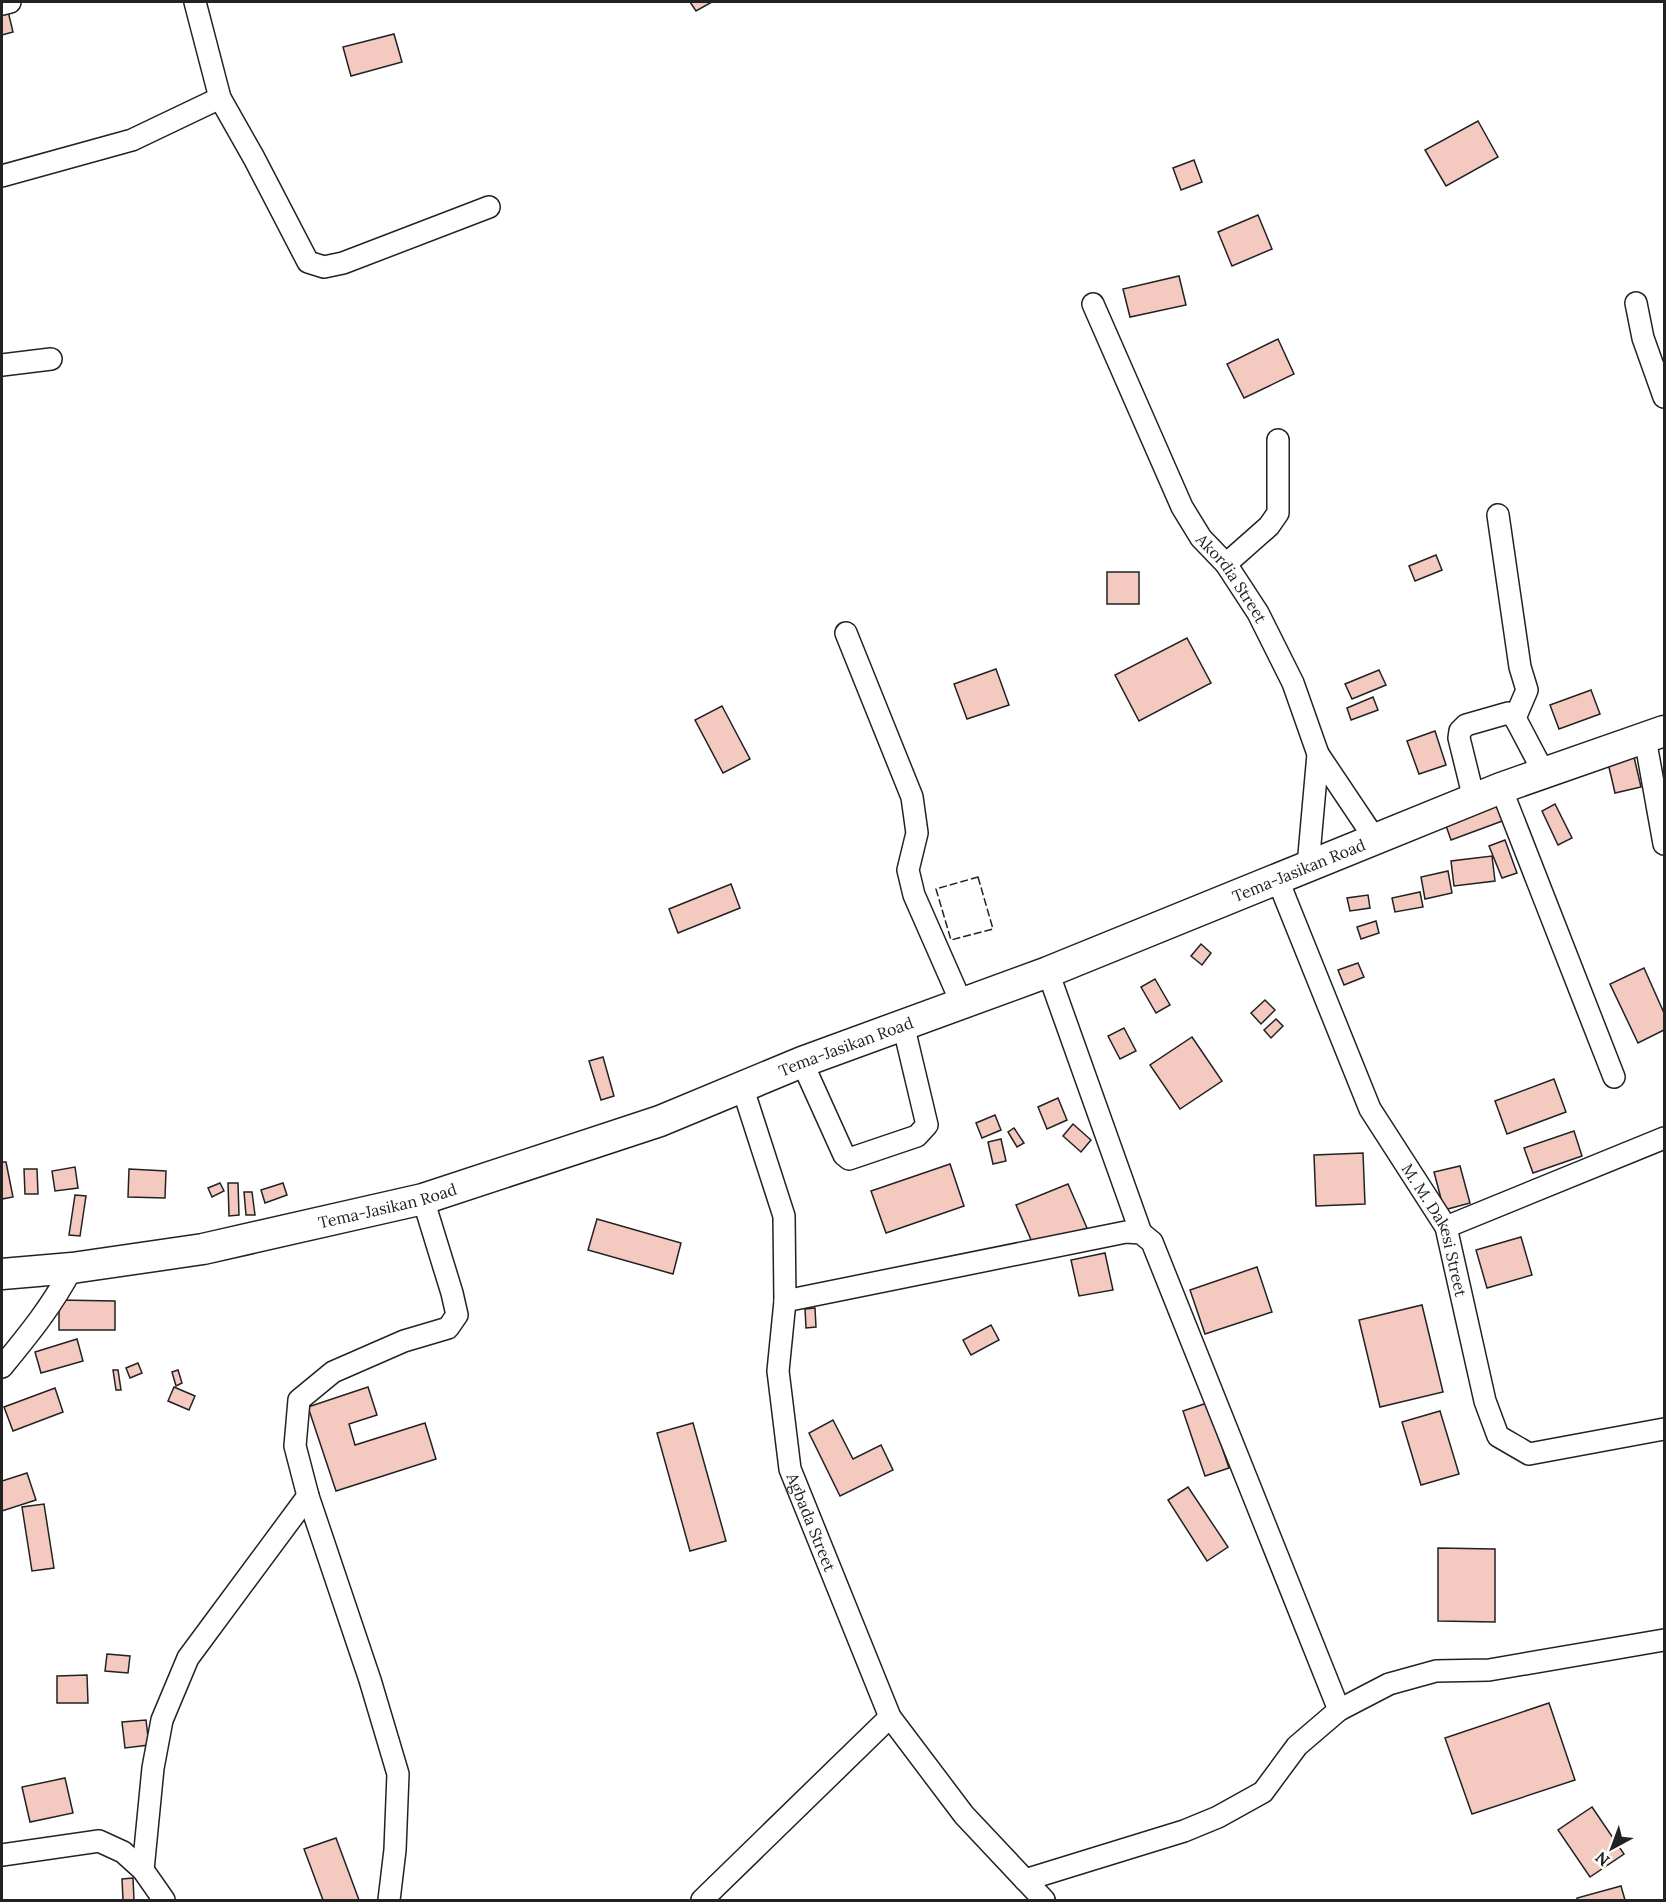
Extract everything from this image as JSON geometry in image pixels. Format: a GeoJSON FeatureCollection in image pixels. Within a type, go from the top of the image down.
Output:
{"type":"FeatureCollection","features":[{"type":"Feature","properties":{"kind":"highway","name":"Tema-Jasikan Road"},"geometry":{"type":"LineString","coordinates":[[2,1275],[203,1250],[423,1200],[660,1121],[802,1062],[1048,972],[1502,788],[1655,734]]}},
{"type":"Feature","properties":{"kind":"street"},"geometry":{"type":"LineString","coordinates":[[2,4],[10,2]]}},
{"type":"Feature","properties":{"kind":"street"},"geometry":{"type":"LineString","coordinates":[[195,2],[220,98],[308,262],[324,267],[343,263],[489,207]]}},
{"type":"Feature","properties":{"kind":"street"},"geometry":{"type":"LineString","coordinates":[[2,176],[132,140],[220,98]]}},
{"type":"Feature","properties":{"kind":"street"},"geometry":{"type":"LineString","coordinates":[[1636,303],[1642,338],[1665,397]]}},
{"type":"Feature","properties":{"kind":"street","name":"Akordia Street"},"geometry":{"type":"LineString","coordinates":[[1093,304],[1182,507],[1200,538],[1226,564],[1258,613],[1293,683],[1318,754],[1308,866]]}},
{"type":"Feature","properties":{"kind":"street"},"geometry":{"type":"LineString","coordinates":[[2,365],[51,359]]}},
{"type":"Feature","properties":{"kind":"street"},"geometry":{"type":"LineString","coordinates":[[1226,564],[1269,526],[1278,513],[1278,440]]}},
{"type":"Feature","properties":{"kind":"street"},"geometry":{"type":"LineString","coordinates":[[1498,515],[1520,667],[1527,690],[1515,718]]}},
{"type":"Feature","properties":{"kind":"street"},"geometry":{"type":"LineString","coordinates":[[846,633],[912,797],[917,833],[908,870],[914,895],[961,1002]]}},
{"type":"Feature","properties":{"kind":"street"},"geometry":{"type":"LineString","coordinates":[[1474,799],[1459,738],[1460,731],[1466,725],[1508,713],[1515,718],[1544,773]]}},
{"type":"Feature","properties":{"kind":"street"},"geometry":{"type":"LineString","coordinates":[[1655,734],[1665,844]]}},
{"type":"Feature","properties":{"kind":"street"},"geometry":{"type":"LineString","coordinates":[[1318,754],[1375,839]]}},
{"type":"Feature","properties":{"kind":"street"},"geometry":{"type":"LineString","coordinates":[[1502,788],[1614,1077]]}},
{"type":"Feature","properties":{"kind":"street","name":"M. M. Dakesi Street"},"geometry":{"type":"LineString","coordinates":[[1277,878],[1370,1109],[1446,1227],[1485,1401],[1498,1436],[1529,1454],[1665,1429]]}},
{"type":"Feature","properties":{"kind":"street"},"geometry":{"type":"LineString","coordinates":[[1048,972],[1141,1233],[1152,1242],[1339,1710]]}},
{"type":"Feature","properties":{"kind":"street"},"geometry":{"type":"LineString","coordinates":[[802,1062],[844,1155],[849,1159],[917,1137],[927,1125],[903,1024]]}},
{"type":"Feature","properties":{"kind":"street","name":"Agbada Street"},"geometry":{"type":"LineString","coordinates":[[741,1086],[784,1216],[785,1301],[777,1371],[790,1469],[890,1717],[964,1815],[1044,1900]]}},
{"type":"Feature","properties":{"kind":"street"},"geometry":{"type":"LineString","coordinates":[[1446,1227],[1665,1138]]}},
{"type":"Feature","properties":{"kind":"street"},"geometry":{"type":"LineString","coordinates":[[389,1900],[395,1850],[398,1774],[370,1680],[308,1496],[295,1446],[299,1400],[333,1372],[404,1341],[448,1328],[457,1315],[423,1200]]}},
{"type":"Feature","properties":{"kind":"street"},"geometry":{"type":"LineString","coordinates":[[785,1301],[1126,1232],[1141,1233]]}},
{"type":"Feature","properties":{"kind":"street"},"geometry":{"type":"LineString","coordinates":[[2,1367],[40,1320],[72,1268]]}},
{"type":"Feature","properties":{"kind":"street"},"geometry":{"type":"LineString","coordinates":[[143,1870],[153,1768],[162,1720],[188,1658],[308,1496]]}},
{"type":"Feature","properties":{"kind":"street"},"geometry":{"type":"LineString","coordinates":[[1025,1880],[1184,1831],[1218,1817],[1263,1792],[1297,1746],[1339,1710],[1389,1684],[1436,1671],[1489,1670],[1665,1640]]}},
{"type":"Feature","properties":{"kind":"street"},"geometry":{"type":"LineString","coordinates":[[702,1900],[890,1717]]}},
{"type":"Feature","properties":{"kind":"street"},"geometry":{"type":"LineString","coordinates":[[112,1847],[149,1824]]}},
{"type":"Feature","properties":{"kind":"street"},"geometry":{"type":"LineString","coordinates":[[2,1855],[99,1841],[123,1852],[143,1870],[164,1900]]}},
{"type":"Feature","properties":{"kind":"building"},"geometry":{"type":"Polygon","coordinates":[[[690,2],[712,2],[696,11],[690,2]]]}},
{"type":"Feature","properties":{"kind":"building"},"geometry":{"type":"Polygon","coordinates":[[[7,7],[13,32],[2,35],[2,8],[7,7]]]}},
{"type":"Feature","properties":{"kind":"building"},"geometry":{"type":"Polygon","coordinates":[[[394,34],[402,62],[351,76],[343,47],[394,34]]]}},
{"type":"Feature","properties":{"kind":"building"},"geometry":{"type":"Polygon","coordinates":[[[1478,121],[1498,157],[1446,186],[1425,150],[1478,121]]]}},
{"type":"Feature","properties":{"kind":"building"},"geometry":{"type":"Polygon","coordinates":[[[1194,160],[1202,182],[1181,190],[1173,168],[1194,160]]]}},
{"type":"Feature","properties":{"kind":"building"},"geometry":{"type":"Polygon","coordinates":[[[1258,215],[1272,249],[1232,266],[1218,232],[1258,215]]]}},
{"type":"Feature","properties":{"kind":"building"},"geometry":{"type":"Polygon","coordinates":[[[1179,276],[1186,305],[1130,317],[1123,289],[1179,276]]]}},
{"type":"Feature","properties":{"kind":"building"},"geometry":{"type":"Polygon","coordinates":[[[1278,339],[1294,374],[1244,398],[1227,364],[1278,339]]]}},
{"type":"Feature","properties":{"kind":"building"},"geometry":{"type":"Polygon","coordinates":[[[1436,555],[1442,570],[1415,581],[1409,566],[1436,555]]]}},
{"type":"Feature","properties":{"kind":"building"},"geometry":{"type":"Polygon","coordinates":[[[1107,572],[1139,572],[1139,604],[1107,604],[1107,572]]]}},
{"type":"Feature","properties":{"kind":"building"},"geometry":{"type":"Polygon","coordinates":[[[1187,638],[1211,683],[1139,721],[1115,675],[1187,638]]]}},
{"type":"Feature","properties":{"kind":"building"},"geometry":{"type":"Polygon","coordinates":[[[996,669],[1009,705],[967,719],[954,684],[996,669]]]}},
{"type":"Feature","properties":{"kind":"building"},"geometry":{"type":"Polygon","coordinates":[[[1379,670],[1386,685],[1352,699],[1345,684],[1379,670]]]}},
{"type":"Feature","properties":{"kind":"building"},"geometry":{"type":"Polygon","coordinates":[[[1591,690],[1600,714],[1559,729],[1550,705],[1591,690]]]}},
{"type":"Feature","properties":{"kind":"building"},"geometry":{"type":"Polygon","coordinates":[[[1373,697],[1378,710],[1351,720],[1347,708],[1373,697]]]}},
{"type":"Feature","properties":{"kind":"building"},"geometry":{"type":"Polygon","coordinates":[[[722,706],[750,759],[723,773],[695,720],[722,706]]]}},
{"type":"Feature","properties":{"kind":"building"},"geometry":{"type":"Polygon","coordinates":[[[1435,731],[1446,765],[1419,774],[1407,741],[1435,731]]]}},
{"type":"Feature","properties":{"kind":"building"},"geometry":{"type":"Polygon","coordinates":[[[1634,757],[1641,787],[1615,793],[1608,763],[1634,757]]]}},
{"type":"Feature","properties":{"kind":"building"},"geometry":{"type":"Polygon","coordinates":[[[1498,801],[1505,820],[1451,840],[1444,820],[1498,801]]]}},
{"type":"Feature","properties":{"kind":"building"},"geometry":{"type":"Polygon","coordinates":[[[1555,804],[1572,838],[1558,845],[1542,811],[1555,804]]]}},
{"type":"Feature","properties":{"kind":"building"},"geometry":{"type":"Polygon","coordinates":[[[1505,840],[1517,873],[1502,878],[1489,846],[1505,840]]]}},
{"type":"Feature","properties":{"kind":"building"},"geometry":{"type":"Polygon","coordinates":[[[1492,856],[1495,881],[1454,886],[1451,861],[1492,856]]]}},
{"type":"Feature","properties":{"kind":"building"},"geometry":{"type":"Polygon","coordinates":[[[1448,871],[1452,893],[1425,899],[1421,877],[1448,871]]]}},
{"type":"Feature","properties":{"kind":"building"},"geometry":{"type":"Polygon","coordinates":[[[731,884],[740,908],[678,933],[669,909],[731,884]]]}},
{"type":"Feature","properties":{"kind":"building"},"geometry":{"type":"Polygon","coordinates":[[[1420,892],[1423,907],[1395,912],[1392,898],[1420,892]]]}},
{"type":"Feature","properties":{"kind":"building"},"geometry":{"type":"Polygon","coordinates":[[[1368,895],[1370,908],[1350,911],[1347,898],[1368,895]]]}},
{"type":"Feature","properties":{"kind":"building"},"geometry":{"type":"Polygon","coordinates":[[[1376,921],[1379,933],[1361,939],[1357,927],[1376,921]]]}},
{"type":"Feature","properties":{"kind":"building"},"geometry":{"type":"Polygon","coordinates":[[[1201,944],[1211,953],[1202,965],[1191,956],[1201,944]]]}},
{"type":"Feature","properties":{"kind":"building"},"geometry":{"type":"Polygon","coordinates":[[[1358,963],[1364,977],[1344,985],[1338,970],[1358,963]]]}},
{"type":"Feature","properties":{"kind":"building"},"geometry":{"type":"Polygon","coordinates":[[[1644,968],[1664,1013],[1664,1030],[1638,1043],[1610,984],[1644,968]]]}},
{"type":"Feature","properties":{"kind":"building"},"geometry":{"type":"Polygon","coordinates":[[[1155,979],[1170,1005],[1156,1013],[1141,987],[1155,979]]]}},
{"type":"Feature","properties":{"kind":"building"},"geometry":{"type":"Polygon","coordinates":[[[1265,1000],[1275,1010],[1261,1024],[1251,1013],[1265,1000]]]}},
{"type":"Feature","properties":{"kind":"building"},"geometry":{"type":"Polygon","coordinates":[[[1276,1019],[1283,1026],[1271,1038],[1264,1030],[1276,1019]]]}},
{"type":"Feature","properties":{"kind":"building"},"geometry":{"type":"Polygon","coordinates":[[[1124,1028],[1136,1051],[1120,1059],[1108,1036],[1124,1028]]]}},
{"type":"Feature","properties":{"kind":"building"},"geometry":{"type":"Polygon","coordinates":[[[1192,1037],[1222,1081],[1180,1109],[1150,1065],[1192,1037]]]}},
{"type":"Feature","properties":{"kind":"building"},"geometry":{"type":"Polygon","coordinates":[[[603,1057],[614,1096],[601,1100],[589,1061],[603,1057]]]}},
{"type":"Feature","properties":{"kind":"building"},"geometry":{"type":"Polygon","coordinates":[[[1554,1079],[1566,1112],[1507,1134],[1495,1101],[1554,1079]]]}},
{"type":"Feature","properties":{"kind":"building"},"geometry":{"type":"Polygon","coordinates":[[[1058,1098],[1067,1120],[1047,1129],[1038,1107],[1058,1098]]]}},
{"type":"Feature","properties":{"kind":"building"},"geometry":{"type":"Polygon","coordinates":[[[995,1115],[1001,1130],[982,1138],[976,1123],[995,1115]]]}},
{"type":"Feature","properties":{"kind":"building"},"geometry":{"type":"Polygon","coordinates":[[[1073,1124],[1091,1140],[1081,1152],[1063,1136],[1073,1124]]]}},
{"type":"Feature","properties":{"kind":"building"},"geometry":{"type":"Polygon","coordinates":[[[1014,1128],[1024,1143],[1017,1147],[1008,1132],[1014,1128]]]}},
{"type":"Feature","properties":{"kind":"building"},"geometry":{"type":"Polygon","coordinates":[[[1574,1131],[1582,1156],[1533,1173],[1524,1148],[1574,1131]]]}},
{"type":"Feature","properties":{"kind":"building"},"geometry":{"type":"Polygon","coordinates":[[[1001,1139],[1006,1161],[993,1164],[988,1142],[1001,1139]]]}},
{"type":"Feature","properties":{"kind":"building"},"geometry":{"type":"Polygon","coordinates":[[[1363,1153],[1365,1204],[1316,1206],[1314,1155],[1363,1153]]]}},
{"type":"Feature","properties":{"kind":"building"},"geometry":{"type":"Polygon","coordinates":[[[2,1162],[6,1162],[13,1197],[2,1199],[2,1162]]]}},
{"type":"Feature","properties":{"kind":"building"},"geometry":{"type":"Polygon","coordinates":[[[950,1164],[964,1206],[886,1233],[871,1191],[950,1164]]]}},
{"type":"Feature","properties":{"kind":"building"},"geometry":{"type":"Polygon","coordinates":[[[1460,1166],[1470,1203],[1444,1210],[1434,1172],[1460,1166]]]}},
{"type":"Feature","properties":{"kind":"building"},"geometry":{"type":"Polygon","coordinates":[[[75,1167],[78,1188],[55,1191],[52,1171],[75,1167]]]}},
{"type":"Feature","properties":{"kind":"building"},"geometry":{"type":"Polygon","coordinates":[[[24,1169],[37,1169],[38,1194],[25,1194],[24,1169]]]}},
{"type":"Feature","properties":{"kind":"building"},"geometry":{"type":"Polygon","coordinates":[[[129,1169],[166,1171],[165,1198],[128,1197],[129,1169]]]}},
{"type":"Feature","properties":{"kind":"building"},"geometry":{"type":"Polygon","coordinates":[[[220,1183],[224,1191],[212,1197],[208,1188],[220,1183]]]}},
{"type":"Feature","properties":{"kind":"building"},"geometry":{"type":"Polygon","coordinates":[[[228,1183],[238,1183],[239,1215],[229,1216],[228,1183]]]}},
{"type":"Feature","properties":{"kind":"building"},"geometry":{"type":"Polygon","coordinates":[[[283,1183],[287,1195],[265,1203],[261,1190],[283,1183]]]}},
{"type":"Feature","properties":{"kind":"building"},"geometry":{"type":"Polygon","coordinates":[[[1068,1184],[1087,1228],[1035,1249],[1016,1205],[1068,1184]]]}},
{"type":"Feature","properties":{"kind":"building"},"geometry":{"type":"Polygon","coordinates":[[[244,1192],[252,1192],[255,1215],[246,1215],[244,1192]]]}},
{"type":"Feature","properties":{"kind":"building"},"geometry":{"type":"Polygon","coordinates":[[[75,1195],[86,1196],[80,1236],[69,1235],[75,1195]]]}},
{"type":"Feature","properties":{"kind":"building"},"geometry":{"type":"Polygon","coordinates":[[[597,1219],[681,1243],[673,1274],[588,1250],[597,1219]]]}},
{"type":"Feature","properties":{"kind":"building"},"geometry":{"type":"Polygon","coordinates":[[[1521,1237],[1532,1275],[1487,1288],[1476,1250],[1521,1237]]]}},
{"type":"Feature","properties":{"kind":"building"},"geometry":{"type":"Polygon","coordinates":[[[1105,1253],[1113,1290],[1079,1296],[1071,1260],[1105,1253]]]}},
{"type":"Feature","properties":{"kind":"building"},"geometry":{"type":"Polygon","coordinates":[[[1257,1267],[1272,1312],[1205,1334],[1190,1290],[1257,1267]]]}},
{"type":"Feature","properties":{"kind":"building"},"geometry":{"type":"Polygon","coordinates":[[[59,1300],[115,1301],[115,1330],[59,1330],[59,1300]]]}},
{"type":"Feature","properties":{"kind":"building"},"geometry":{"type":"Polygon","coordinates":[[[1422,1305],[1443,1392],[1380,1407],[1359,1320],[1422,1305]]]}},
{"type":"Feature","properties":{"kind":"building"},"geometry":{"type":"Polygon","coordinates":[[[815,1308],[816,1327],[806,1328],[805,1309],[815,1308]]]}},
{"type":"Feature","properties":{"kind":"building"},"geometry":{"type":"Polygon","coordinates":[[[991,1325],[999,1340],[971,1355],[963,1340],[991,1325]]]}},
{"type":"Feature","properties":{"kind":"building"},"geometry":{"type":"Polygon","coordinates":[[[77,1339],[83,1361],[41,1373],[35,1352],[77,1339]]]}},
{"type":"Feature","properties":{"kind":"building"},"geometry":{"type":"Polygon","coordinates":[[[138,1363],[142,1373],[130,1378],[126,1368],[138,1363]]]}},
{"type":"Feature","properties":{"kind":"building"},"geometry":{"type":"Polygon","coordinates":[[[113,1370],[118,1370],[121,1390],[116,1390],[113,1370]]]}},
{"type":"Feature","properties":{"kind":"building"},"geometry":{"type":"Polygon","coordinates":[[[178,1370],[182,1383],[176,1386],[172,1372],[178,1370]]]}},
{"type":"Feature","properties":{"kind":"building"},"geometry":{"type":"Polygon","coordinates":[[[174,1387],[195,1396],[189,1410],[168,1401],[174,1387]]]}},
{"type":"Feature","properties":{"kind":"building"},"geometry":{"type":"Polygon","coordinates":[[[368,1387],[377,1415],[349,1424],[355,1445],[425,1423],[436,1459],[336,1491],[308,1407],[368,1387]]]}},
{"type":"Feature","properties":{"kind":"building"},"geometry":{"type":"Polygon","coordinates":[[[55,1388],[63,1412],[13,1431],[4,1407],[55,1388]]]}},
{"type":"Feature","properties":{"kind":"building"},"geometry":{"type":"Polygon","coordinates":[[[1207,1403],[1229,1468],[1205,1476],[1183,1411],[1207,1403]]]}},
{"type":"Feature","properties":{"kind":"building"},"geometry":{"type":"Polygon","coordinates":[[[1440,1411],[1459,1474],[1421,1485],[1402,1422],[1440,1411]]]}},
{"type":"Feature","properties":{"kind":"building"},"geometry":{"type":"Polygon","coordinates":[[[833,1420],[853,1459],[881,1445],[893,1470],[840,1496],[809,1433],[833,1420]]]}},
{"type":"Feature","properties":{"kind":"building"},"geometry":{"type":"Polygon","coordinates":[[[693,1423],[726,1541],[690,1551],[657,1433],[693,1423]]]}},
{"type":"Feature","properties":{"kind":"building"},"geometry":{"type":"Polygon","coordinates":[[[27,1473],[36,1500],[2,1511],[2,1481],[27,1473]]]}},
{"type":"Feature","properties":{"kind":"building"},"geometry":{"type":"Polygon","coordinates":[[[1188,1487],[1228,1547],[1207,1561],[1168,1500],[1188,1487]]]}},
{"type":"Feature","properties":{"kind":"building"},"geometry":{"type":"Polygon","coordinates":[[[44,1504],[54,1568],[32,1571],[22,1507],[44,1504]]]}},
{"type":"Feature","properties":{"kind":"building"},"geometry":{"type":"Polygon","coordinates":[[[1438,1548],[1495,1549],[1495,1622],[1438,1621],[1438,1548]]]}},
{"type":"Feature","properties":{"kind":"building"},"geometry":{"type":"Polygon","coordinates":[[[107,1654],[130,1656],[128,1673],[105,1671],[107,1654]]]}},
{"type":"Feature","properties":{"kind":"building"},"geometry":{"type":"Polygon","coordinates":[[[87,1675],[88,1703],[57,1703],[57,1676],[87,1675]]]}},
{"type":"Feature","properties":{"kind":"building"},"geometry":{"type":"Polygon","coordinates":[[[1549,1703],[1575,1780],[1472,1814],[1445,1738],[1549,1703]]]}},
{"type":"Feature","properties":{"kind":"building"},"geometry":{"type":"Polygon","coordinates":[[[146,1720],[149,1745],[125,1748],[122,1722],[146,1720]]]}},
{"type":"Feature","properties":{"kind":"building"},"geometry":{"type":"Polygon","coordinates":[[[65,1778],[73,1813],[30,1822],[22,1787],[65,1778]]]}},
{"type":"Feature","properties":{"kind":"building"},"geometry":{"type":"Polygon","coordinates":[[[1592,1807],[1624,1854],[1590,1877],[1558,1830],[1592,1807]]]}},
{"type":"Feature","properties":{"kind":"building"},"geometry":{"type":"Polygon","coordinates":[[[336,1838],[359,1900],[323,1900],[304,1849],[336,1838]]]}},
{"type":"Feature","properties":{"kind":"building"},"geometry":{"type":"Polygon","coordinates":[[[133,1878],[134,1900],[123,1900],[122,1879],[133,1878]]]}},
{"type":"Feature","properties":{"kind":"building"},"geometry":{"type":"Polygon","coordinates":[[[1621,1886],[1625,1900],[1577,1900],[1577,1898],[1621,1886]]]}},
{"type":"Feature","properties":{"kind":"fence"},"geometry":{"type":"LineString","coordinates":[[978,877],[993,929],[951,940],[936,889],[978,877]]}}]}
